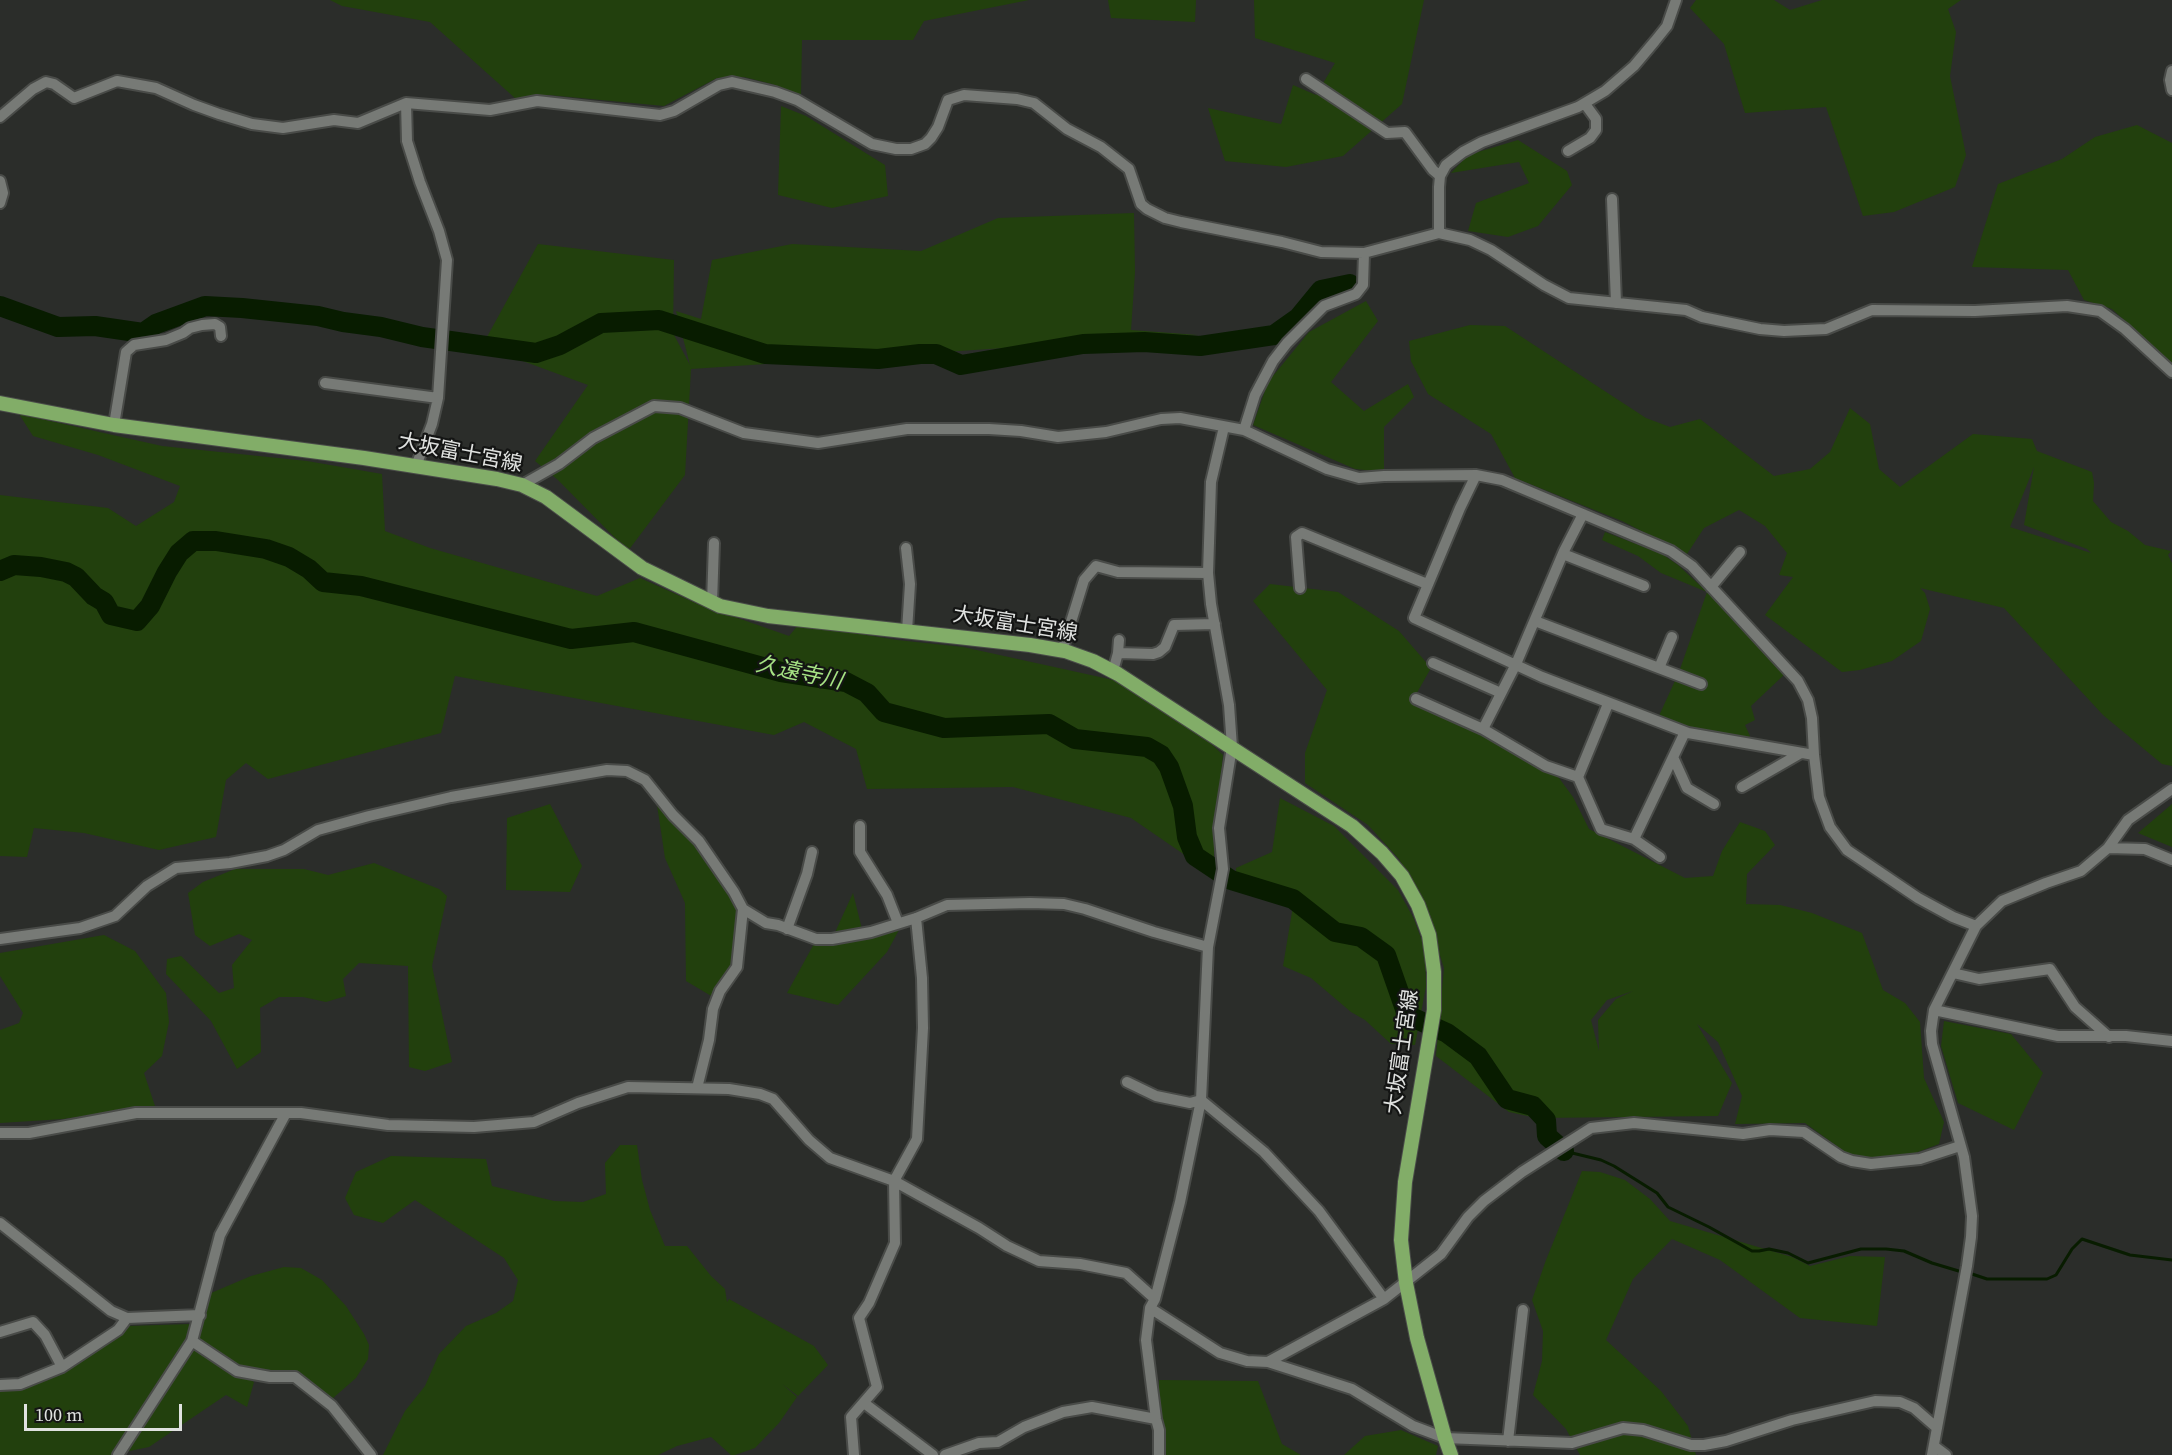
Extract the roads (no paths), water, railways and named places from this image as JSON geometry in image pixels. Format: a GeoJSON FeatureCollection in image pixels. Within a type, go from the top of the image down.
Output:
{"type":"FeatureCollection","features":[{"type":"Feature","properties":{"kind":"main road","name":"大坂富士宮線"},"geometry":{"type":"LineString","coordinates":[[0,403],[114,425],[497,479],[522,485],[546,496],[642,568],[712,603],[768,616],[1030,645],[1062,651],[1093,661],[1113,671],[1352,826],[1382,853],[1402,876],[1418,905],[1429,935],[1434,972],[1434,1010],[1405,1182],[1401,1240],[1406,1283],[1417,1338],[1445,1438],[1452,1455]]}},
{"type":"Feature","properties":{"kind":"street"},"geometry":{"type":"LineString","coordinates":[[1439,233],[1438,187],[1440,176],[1446,165],[1463,152],[1482,142],[1585,104],[1605,91],[1634,66],[1666,26],[1676,0]]}},
{"type":"Feature","properties":{"kind":"street"},"geometry":{"type":"LineString","coordinates":[[2172,71],[2170,80],[2172,90]]}},
{"type":"Feature","properties":{"kind":"street"},"geometry":{"type":"LineString","coordinates":[[1306,79],[1387,133],[1405,132],[1440,176]]}},
{"type":"Feature","properties":{"kind":"street"},"geometry":{"type":"LineString","coordinates":[[0,117],[33,89],[46,82],[54,84],[74,98],[117,81],[156,88],[219,114],[252,124],[283,129],[334,120],[358,123],[406,103],[490,110],[537,101],[660,115],[674,111],[719,85],[732,82],[775,92],[797,100],[872,144],[896,149],[910,149],[925,144],[931,138],[938,127],[948,100],[964,95],[1017,99],[1034,103],[1067,129],[1101,147],[1129,169],[1141,204],[1165,218],[1322,252],[1364,253],[1439,233],[1470,240],[1491,250],[1544,285],[1569,298],[1686,310],[1702,317],[1784,332],[1826,329],[1872,310],[1975,310],[2067,306],[2100,311],[2125,329],[2172,372]]}},
{"type":"Feature","properties":{"kind":"street"},"geometry":{"type":"LineString","coordinates":[[406,103],[407,141],[447,260],[438,398],[432,424],[416,466]]}},
{"type":"Feature","properties":{"kind":"street"},"geometry":{"type":"LineString","coordinates":[[1568,151],[1590,138],[1596,130],[1596,119],[1585,104]]}},
{"type":"Feature","properties":{"kind":"street"},"geometry":{"type":"LineString","coordinates":[[0,182],[3,194],[0,203]]}},
{"type":"Feature","properties":{"kind":"street"},"geometry":{"type":"LineString","coordinates":[[1612,199],[1616,303]]}},
{"type":"Feature","properties":{"kind":"street"},"geometry":{"type":"LineString","coordinates":[[1244,430],[1255,395],[1273,361],[1287,343],[1324,306],[1356,294],[1363,285],[1364,253]]}},
{"type":"Feature","properties":{"kind":"street"},"geometry":{"type":"LineString","coordinates":[[114,425],[126,352],[134,345],[166,340],[183,333],[190,327],[202,324],[215,324],[220,327],[221,336]]}},
{"type":"Feature","properties":{"kind":"street"},"geometry":{"type":"LineString","coordinates":[[325,383],[438,398]]}},
{"type":"Feature","properties":{"kind":"street"},"geometry":{"type":"LineString","coordinates":[[522,485],[559,464],[593,438],[654,406],[680,408],[744,433],[818,443],[907,429],[1021,430],[1058,437],[1106,432],[1161,419],[1180,418],[1244,430],[1327,469],[1359,478],[1476,475],[1502,480],[1671,551],[1692,566],[1798,681],[1808,700],[1812,718],[1819,797],[1830,827],[1847,850],[1918,898],[1953,917],[1976,926]]}},
{"type":"Feature","properties":{"kind":"street"},"geometry":{"type":"LineString","coordinates":[[1159,1455],[1159,1430],[1146,1340],[1152,1303],[1180,1202],[1201,1100],[1208,947],[1222,875],[1219,828],[1232,747],[1229,705],[1208,573],[1211,482],[1224,427]]}},
{"type":"Feature","properties":{"kind":"street"},"geometry":{"type":"LineString","coordinates":[[1476,475],[1414,618],[1608,704],[1685,732],[1814,755]]}},
{"type":"Feature","properties":{"kind":"street"},"geometry":{"type":"LineString","coordinates":[[1483,729],[1516,664],[1563,554],[1583,514]]}},
{"type":"Feature","properties":{"kind":"street"},"geometry":{"type":"LineString","coordinates":[[1300,588],[1296,537],[1302,532],[1427,584]]}},
{"type":"Feature","properties":{"kind":"street"},"geometry":{"type":"LineString","coordinates":[[712,603],[714,543]]}},
{"type":"Feature","properties":{"kind":"street"},"geometry":{"type":"LineString","coordinates":[[906,548],[910,584],[907,631]]}},
{"type":"Feature","properties":{"kind":"street"},"geometry":{"type":"LineString","coordinates":[[1711,586],[1740,552]]}},
{"type":"Feature","properties":{"kind":"street"},"geometry":{"type":"LineString","coordinates":[[1563,554],[1644,586]]}},
{"type":"Feature","properties":{"kind":"street"},"geometry":{"type":"LineString","coordinates":[[1062,651],[1084,580],[1090,570],[1096,566],[1118,572],[1208,573]]}},
{"type":"Feature","properties":{"kind":"street"},"geometry":{"type":"LineString","coordinates":[[1534,621],[1701,684]]}},
{"type":"Feature","properties":{"kind":"street"},"geometry":{"type":"LineString","coordinates":[[1118,653],[1153,654],[1165,647],[1174,625],[1215,624]]}},
{"type":"Feature","properties":{"kind":"street"},"geometry":{"type":"LineString","coordinates":[[1659,668],[1672,637]]}},
{"type":"Feature","properties":{"kind":"street"},"geometry":{"type":"LineString","coordinates":[[1113,671],[1119,640]]}},
{"type":"Feature","properties":{"kind":"street"},"geometry":{"type":"LineString","coordinates":[[1433,663],[1501,693]]}},
{"type":"Feature","properties":{"kind":"street"},"geometry":{"type":"LineString","coordinates":[[1416,699],[1483,729],[1546,766],[1578,777]]}},
{"type":"Feature","properties":{"kind":"street"},"geometry":{"type":"LineString","coordinates":[[1608,704],[1578,777],[1601,829],[1634,839],[1660,857]]}},
{"type":"Feature","properties":{"kind":"street"},"geometry":{"type":"LineString","coordinates":[[1634,839],[1685,732]]}},
{"type":"Feature","properties":{"kind":"street"},"geometry":{"type":"LineString","coordinates":[[1742,787],[1801,753]]}},
{"type":"Feature","properties":{"kind":"street"},"geometry":{"type":"LineString","coordinates":[[1673,757],[1687,788],[1714,804]]}},
{"type":"Feature","properties":{"kind":"street"},"geometry":{"type":"LineString","coordinates":[[0,939],[80,928],[115,916],[147,886],[176,868],[230,863],[267,856],[284,850],[318,830],[359,818],[451,797],[607,770],[627,771],[645,780],[673,815],[699,842],[734,892],[743,909],[766,923],[816,939],[832,939],[871,932],[916,918],[947,905],[1064,904],[1208,947]]}},
{"type":"Feature","properties":{"kind":"street"},"geometry":{"type":"LineString","coordinates":[[1946,1455],[1933,1450],[1967,1266],[1972,1216],[1967,1171],[1934,1053],[1931,1031],[1934,1010],[1976,926],[2002,901],[2081,871],[2108,848],[2128,820],[2172,789]]}},
{"type":"Feature","properties":{"kind":"street"},"geometry":{"type":"LineString","coordinates":[[860,826],[860,852],[887,895],[898,923]]}},
{"type":"Feature","properties":{"kind":"street"},"geometry":{"type":"LineString","coordinates":[[2108,848],[2145,849],[2172,860]]}},
{"type":"Feature","properties":{"kind":"street"},"geometry":{"type":"LineString","coordinates":[[787,929],[807,874],[812,852]]}},
{"type":"Feature","properties":{"kind":"street"},"geometry":{"type":"LineString","coordinates":[[697,1088],[709,1040],[712,1009],[720,991],[737,967],[743,909]]}},
{"type":"Feature","properties":{"kind":"street"},"geometry":{"type":"LineString","coordinates":[[854,1455],[851,1417],[877,1387],[859,1318],[869,1303],[895,1243],[894,1181],[917,1139],[920,1108],[922,978],[916,918]]}},
{"type":"Feature","properties":{"kind":"street"},"geometry":{"type":"LineString","coordinates":[[1953,973],[1978,979],[2050,969],[2075,1007],[2109,1037]]}},
{"type":"Feature","properties":{"kind":"street"},"geometry":{"type":"LineString","coordinates":[[1934,1010],[2058,1036],[2172,1041]]}},
{"type":"Feature","properties":{"kind":"street"},"geometry":{"type":"LineString","coordinates":[[1127,1082],[1156,1096],[1190,1103],[1201,1100]]}},
{"type":"Feature","properties":{"kind":"street"},"geometry":{"type":"LineString","coordinates":[[0,1133],[29,1133],[136,1113],[286,1113],[388,1125],[474,1127],[534,1122],[588,1099],[628,1087],[729,1089],[760,1094],[773,1099],[809,1140],[830,1158],[894,1181],[1039,1261],[1080,1264],[1126,1273],[1152,1303],[1220,1353],[1247,1361],[1268,1362],[1352,1389],[1413,1426],[1445,1438],[1572,1443],[1623,1428],[1643,1430],[1691,1444],[1704,1444],[1726,1441],[1802,1417],[1875,1401],[1900,1402],[1914,1408],[1937,1428]]}},
{"type":"Feature","properties":{"kind":"street"},"geometry":{"type":"LineString","coordinates":[[1201,1100],[1272,1160],[1319,1211],[1384,1299]]}},
{"type":"Feature","properties":{"kind":"street"},"geometry":{"type":"LineString","coordinates":[[118,1455],[192,1341],[220,1235],[286,1113]]}},
{"type":"Feature","properties":{"kind":"street"},"geometry":{"type":"LineString","coordinates":[[1268,1362],[1384,1299],[1441,1254],[1468,1217],[1484,1201],[1522,1172],[1591,1128],[1634,1123],[1743,1134],[1770,1130],[1804,1132],[1842,1157],[1870,1164],[1920,1159],[1960,1146]]}},
{"type":"Feature","properties":{"kind":"street"},"geometry":{"type":"LineString","coordinates":[[0,1224],[111,1311],[128,1318],[200,1315]]}},
{"type":"Feature","properties":{"kind":"street"},"geometry":{"type":"LineString","coordinates":[[1508,1441],[1523,1310]]}},
{"type":"Feature","properties":{"kind":"street"},"geometry":{"type":"LineString","coordinates":[[0,1385],[20,1384],[62,1367],[118,1330],[128,1318]]}},
{"type":"Feature","properties":{"kind":"street"},"geometry":{"type":"LineString","coordinates":[[0,1332],[33,1322],[45,1335],[62,1367]]}},
{"type":"Feature","properties":{"kind":"street"},"geometry":{"type":"LineString","coordinates":[[192,1341],[237,1371],[270,1377],[295,1377],[332,1406],[372,1455]]}},
{"type":"Feature","properties":{"kind":"street"},"geometry":{"type":"LineString","coordinates":[[864,1403],[933,1455]]}},
{"type":"Feature","properties":{"kind":"street"},"geometry":{"type":"LineString","coordinates":[[945,1455],[979,1443],[998,1442],[1046,1417],[1072,1410],[1092,1407],[1156,1419]]}},
{"type":"Feature","properties":{"kind":"waterway"},"geometry":{"type":"LineString","coordinates":[[0,306],[58,327],[95,326],[143,333],[156,324],[205,306],[242,308],[318,316],[422,337],[536,353],[560,345],[601,323],[659,320],[765,354],[878,359],[936,354],[961,365],[1083,344],[1144,342],[1200,346],[1274,335],[1298,318],[1321,290],[1350,284]]}},
{"type":"Feature","properties":{"kind":"waterway","name":"久遠寺川"},"geometry":{"type":"LineString","coordinates":[[0,571],[14,565],[66,572],[76,577],[94,596],[104,602],[111,615],[137,621],[150,606],[179,553],[193,541],[216,541],[266,549],[289,557],[309,569],[323,582],[361,586],[571,639],[634,632],[781,672],[846,682],[867,693],[884,712],[944,728],[1049,724],[1075,739],[1147,747],[1161,755],[1169,767],[1183,806],[1187,837],[1195,856],[1231,880],[1293,899],[1335,932],[1361,937],[1386,955],[1407,1015],[1447,1033],[1478,1056],[1507,1099],[1533,1106],[1546,1120],[1547,1136],[1564,1151]]}},
{"type":"Feature","properties":{"kind":"waterway"},"geometry":{"type":"LineString","coordinates":[[1564,1151],[1601,1160],[1614,1166],[1657,1193],[1668,1207],[1752,1251],[1769,1249],[1788,1253],[1808,1263],[1861,1249],[1886,1249],[1904,1251],[1962,1272]]}},
{"type":"Feature","properties":{"kind":"waterway"},"geometry":{"type":"LineString","coordinates":[[1969,1273],[1987,1279],[2047,1279],[2056,1275],[2072,1249],[2082,1239],[2130,1255],[2172,1260]]}}]}
